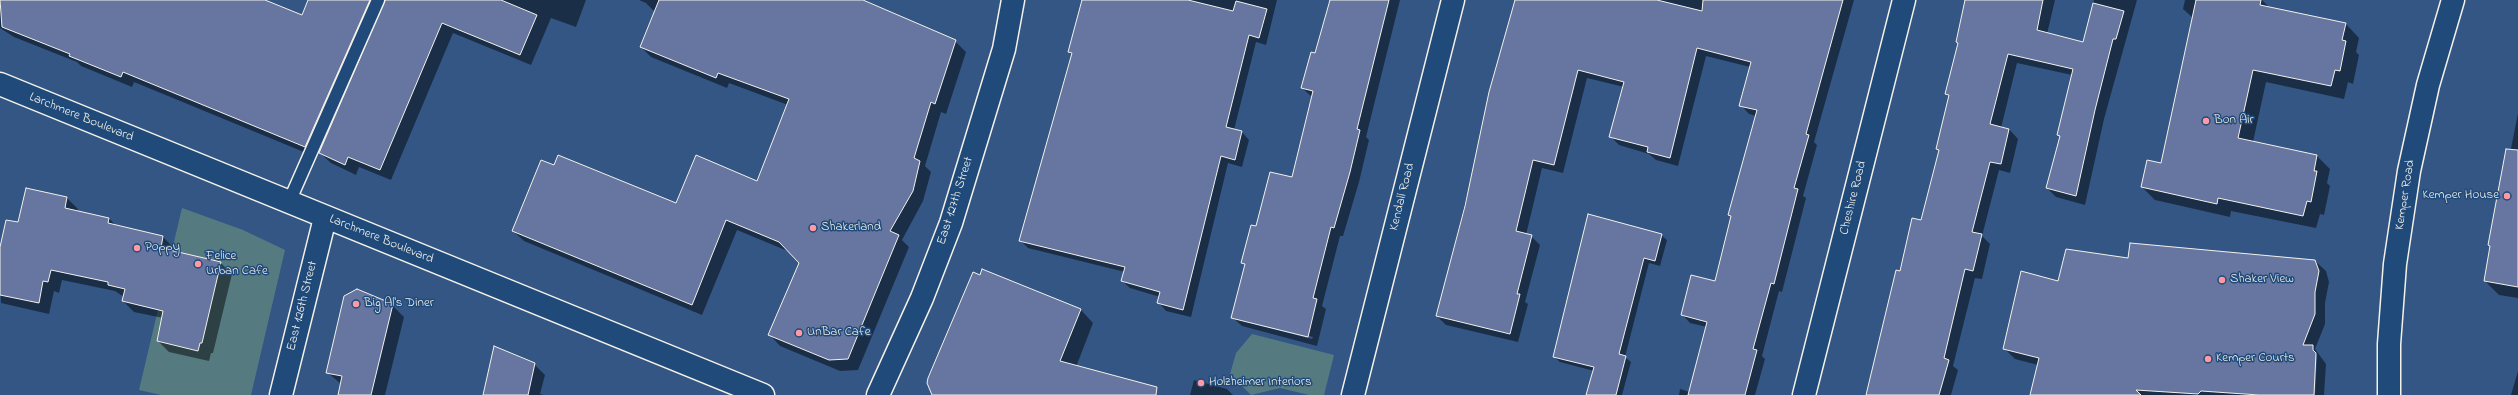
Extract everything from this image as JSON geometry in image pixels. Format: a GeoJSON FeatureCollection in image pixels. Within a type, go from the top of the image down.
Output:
{"type":"FeatureCollection","features":[{"type":"Feature","properties":{"kind":"street","name":"East 127th Street"},"geometry":{"type":"LineString","coordinates":[[878,395],[922,298],[950,222],[1004,49],[1013,0]]}},
{"type":"Feature","properties":{"kind":"street","name":"Kendall Road"},"geometry":{"type":"LineString","coordinates":[[1353,395],[1453,0]]}},
{"type":"Feature","properties":{"kind":"street","name":"Cheshire Road"},"geometry":{"type":"LineString","coordinates":[[1804,395],[1904,0]]}},
{"type":"Feature","properties":{"kind":"street","name":"Kemper Road"},"geometry":{"type":"LineString","coordinates":[[2389,395],[2389,344],[2396,264],[2409,171],[2428,84],[2452,0]]}},
{"type":"Feature","properties":{"kind":"street","name":"Larchmere Boulevard"},"geometry":{"type":"LineString","coordinates":[[1,88],[289,202],[752,393]]}},
{"type":"Feature","properties":{"kind":"street","name":"East 126th Street"},"geometry":{"type":"LineString","coordinates":[[281,395],[325,218]]}},
{"type":"Feature","properties":{"kind":"lane"},"geometry":{"type":"LineString","coordinates":[[289,202],[378,0]]}},
{"type":"Feature","properties":{"kind":"green space"},"geometry":{"type":"Polygon","coordinates":[[[182,208],[243,230],[285,250],[251,395],[161,395],[139,390],[182,208]]]}},
{"type":"Feature","properties":{"kind":"green space"},"geometry":{"type":"Polygon","coordinates":[[[1252,334],[1334,355],[1324,395],[1309,395],[1280,388],[1251,395],[1230,374],[1236,353],[1252,334]]]}},
{"type":"Feature","properties":{"kind":"building"},"geometry":{"type":"Polygon","coordinates":[[[0,0],[265,0],[302,15],[308,0],[370,0],[305,147],[123,72],[121,77],[69,56],[70,54],[2,27],[0,0]]]}},
{"type":"Feature","properties":{"kind":"building"},"geometry":{"type":"Polygon","coordinates":[[[385,0],[501,0],[537,15],[520,55],[442,23],[380,170],[348,157],[345,165],[319,153],[385,0]]]}},
{"type":"Feature","properties":{"kind":"building"},"geometry":{"type":"Polygon","coordinates":[[[659,0],[863,0],[956,40],[935,104],[931,102],[914,158],[920,161],[913,191],[890,231],[899,235],[848,359],[829,360],[768,335],[799,263],[779,242],[726,220],[692,305],[512,231],[541,160],[554,165],[558,155],[676,203],[696,155],[757,181],[789,99],[718,73],[716,78],[640,47],[659,0]]]}},
{"type":"Feature","properties":{"kind":"building"},"geometry":{"type":"Polygon","coordinates":[[[1082,0],[1188,0],[1233,11],[1236,1],[1267,9],[1259,38],[1249,35],[1226,127],[1242,131],[1235,160],[1221,156],[1183,310],[1157,303],[1160,292],[1121,281],[1125,267],[1019,241],[1072,53],[1068,52],[1082,0]]]}},
{"type":"Feature","properties":{"kind":"building"},"geometry":{"type":"Polygon","coordinates":[[[1330,0],[1389,0],[1357,129],[1360,130],[1350,172],[1334,228],[1331,227],[1313,298],[1317,299],[1308,337],[1231,318],[1245,264],[1241,263],[1251,225],[1256,226],[1270,172],[1292,177],[1313,91],[1301,88],[1311,52],[1315,53],[1330,0]]]}},
{"type":"Feature","properties":{"kind":"building"},"geometry":{"type":"Polygon","coordinates":[[[1515,0],[1657,0],[1702,11],[1703,0],[1843,0],[1806,134],[1809,135],[1794,188],[1798,189],[1774,284],[1771,283],[1753,349],[1757,350],[1745,395],[1688,395],[1707,322],[1681,315],[1691,275],[1715,281],[1731,216],[1728,215],[1757,110],[1739,106],[1751,62],[1697,48],[1670,158],[1647,152],[1648,147],[1609,137],[1624,82],[1578,70],[1554,165],[1533,160],[1516,231],[1532,235],[1517,294],[1520,294],[1510,334],[1436,316],[1465,206],[1489,92],[1515,0]]]}},
{"type":"Feature","properties":{"kind":"building"},"geometry":{"type":"Polygon","coordinates":[[[1965,0],[2043,0],[2037,30],[2083,42],[2093,3],[2124,11],[2116,39],[2113,39],[2095,110],[2076,196],[2046,188],[2060,136],[2057,135],[2073,69],[2008,54],[1990,124],[2009,129],[2001,164],[1990,162],[1972,232],[1982,234],[1973,271],[1965,269],[1944,358],[1949,360],[1939,395],[1866,395],[1896,270],[1900,271],[1912,218],[1921,220],[1939,150],[1936,149],[1949,95],[1945,94],[1958,43],[1956,42],[1965,0]]]}},
{"type":"Feature","properties":{"kind":"building","name":"Bon Air"},"geometry":{"type":"Polygon","coordinates":[[[2196,0],[2261,0],[2260,5],[2346,23],[2342,40],[2346,41],[2340,71],[2335,70],[2331,86],[2253,70],[2238,138],[2317,155],[2314,171],[2317,171],[2311,202],[2307,201],[2303,216],[2218,198],[2217,204],[2141,187],[2147,160],[2161,163],[2196,0]]]}},
{"type":"Feature","properties":{"kind":"building","name":"Kemper House"},"geometry":{"type":"Polygon","coordinates":[[[2506,149],[2518,150],[2518,287],[2484,281],[2490,246],[2488,245],[2506,149]]]}},
{"type":"Feature","properties":{"kind":"building"},"geometry":{"type":"Polygon","coordinates":[[[26,188],[67,197],[65,208],[109,218],[108,223],[163,236],[161,248],[221,262],[202,343],[200,343],[198,351],[157,341],[163,311],[122,301],[125,289],[108,285],[108,282],[51,270],[48,282],[43,281],[39,303],[0,295],[0,247],[6,220],[18,222],[26,188]]]}},
{"type":"Feature","properties":{"kind":"building"},"geometry":{"type":"Polygon","coordinates":[[[1588,214],[1662,234],[1655,261],[1644,258],[1619,354],[1626,356],[1616,395],[1586,395],[1594,367],[1553,357],[1588,214]]]}},
{"type":"Feature","properties":{"kind":"building"},"geometry":{"type":"Polygon","coordinates":[[[2130,243],[2315,260],[2319,271],[2315,292],[2315,314],[2303,345],[2313,345],[2313,350],[2316,353],[2314,395],[2259,395],[2201,391],[2198,394],[2136,390],[2141,395],[2030,395],[2039,358],[2003,349],[2021,271],[2058,281],[2066,249],[2128,258],[2130,243]]]}},
{"type":"Feature","properties":{"kind":"building"},"geometry":{"type":"Polygon","coordinates":[[[982,269],[1081,309],[1060,361],[1157,387],[1156,395],[932,395],[927,383],[928,378],[973,272],[980,275],[982,269]]]}},
{"type":"Feature","properties":{"kind":"building"},"geometry":{"type":"Polygon","coordinates":[[[357,289],[393,304],[371,395],[338,395],[342,376],[326,373],[344,296],[357,289]]]}},
{"type":"Feature","properties":{"kind":"building"},"geometry":{"type":"Polygon","coordinates":[[[494,346],[535,363],[528,395],[483,395],[494,346]]]}},
{"type":"Feature","properties":{"kind":"place","name":"Bon Air"},"geometry":{"type":"Point","coordinates":[2206,121]}},
{"type":"Feature","properties":{"kind":"place","name":"Kemper House"},"geometry":{"type":"Point","coordinates":[2507,196]}},
{"type":"Feature","properties":{"kind":"place","name":"Shakerland"},"geometry":{"type":"Point","coordinates":[813,228]}},
{"type":"Feature","properties":{"kind":"place","name":"Poppy"},"geometry":{"type":"Point","coordinates":[137,248]}},
{"type":"Feature","properties":{"kind":"place","name":"Felice Urban Cafe"},"geometry":{"type":"Point","coordinates":[198,264]}},
{"type":"Feature","properties":{"kind":"place","name":"Shaker View"},"geometry":{"type":"Point","coordinates":[2222,280]}},
{"type":"Feature","properties":{"kind":"place","name":"Big Al's Diner"},"geometry":{"type":"Point","coordinates":[356,304]}},
{"type":"Feature","properties":{"kind":"place","name":"UnBar Cafe"},"geometry":{"type":"Point","coordinates":[799,333]}},
{"type":"Feature","properties":{"kind":"place","name":"Kemper Courts"},"geometry":{"type":"Point","coordinates":[2208,359]}},
{"type":"Feature","properties":{"kind":"place","name":"Holzheimer Interiors"},"geometry":{"type":"Point","coordinates":[1201,383]}}]}
